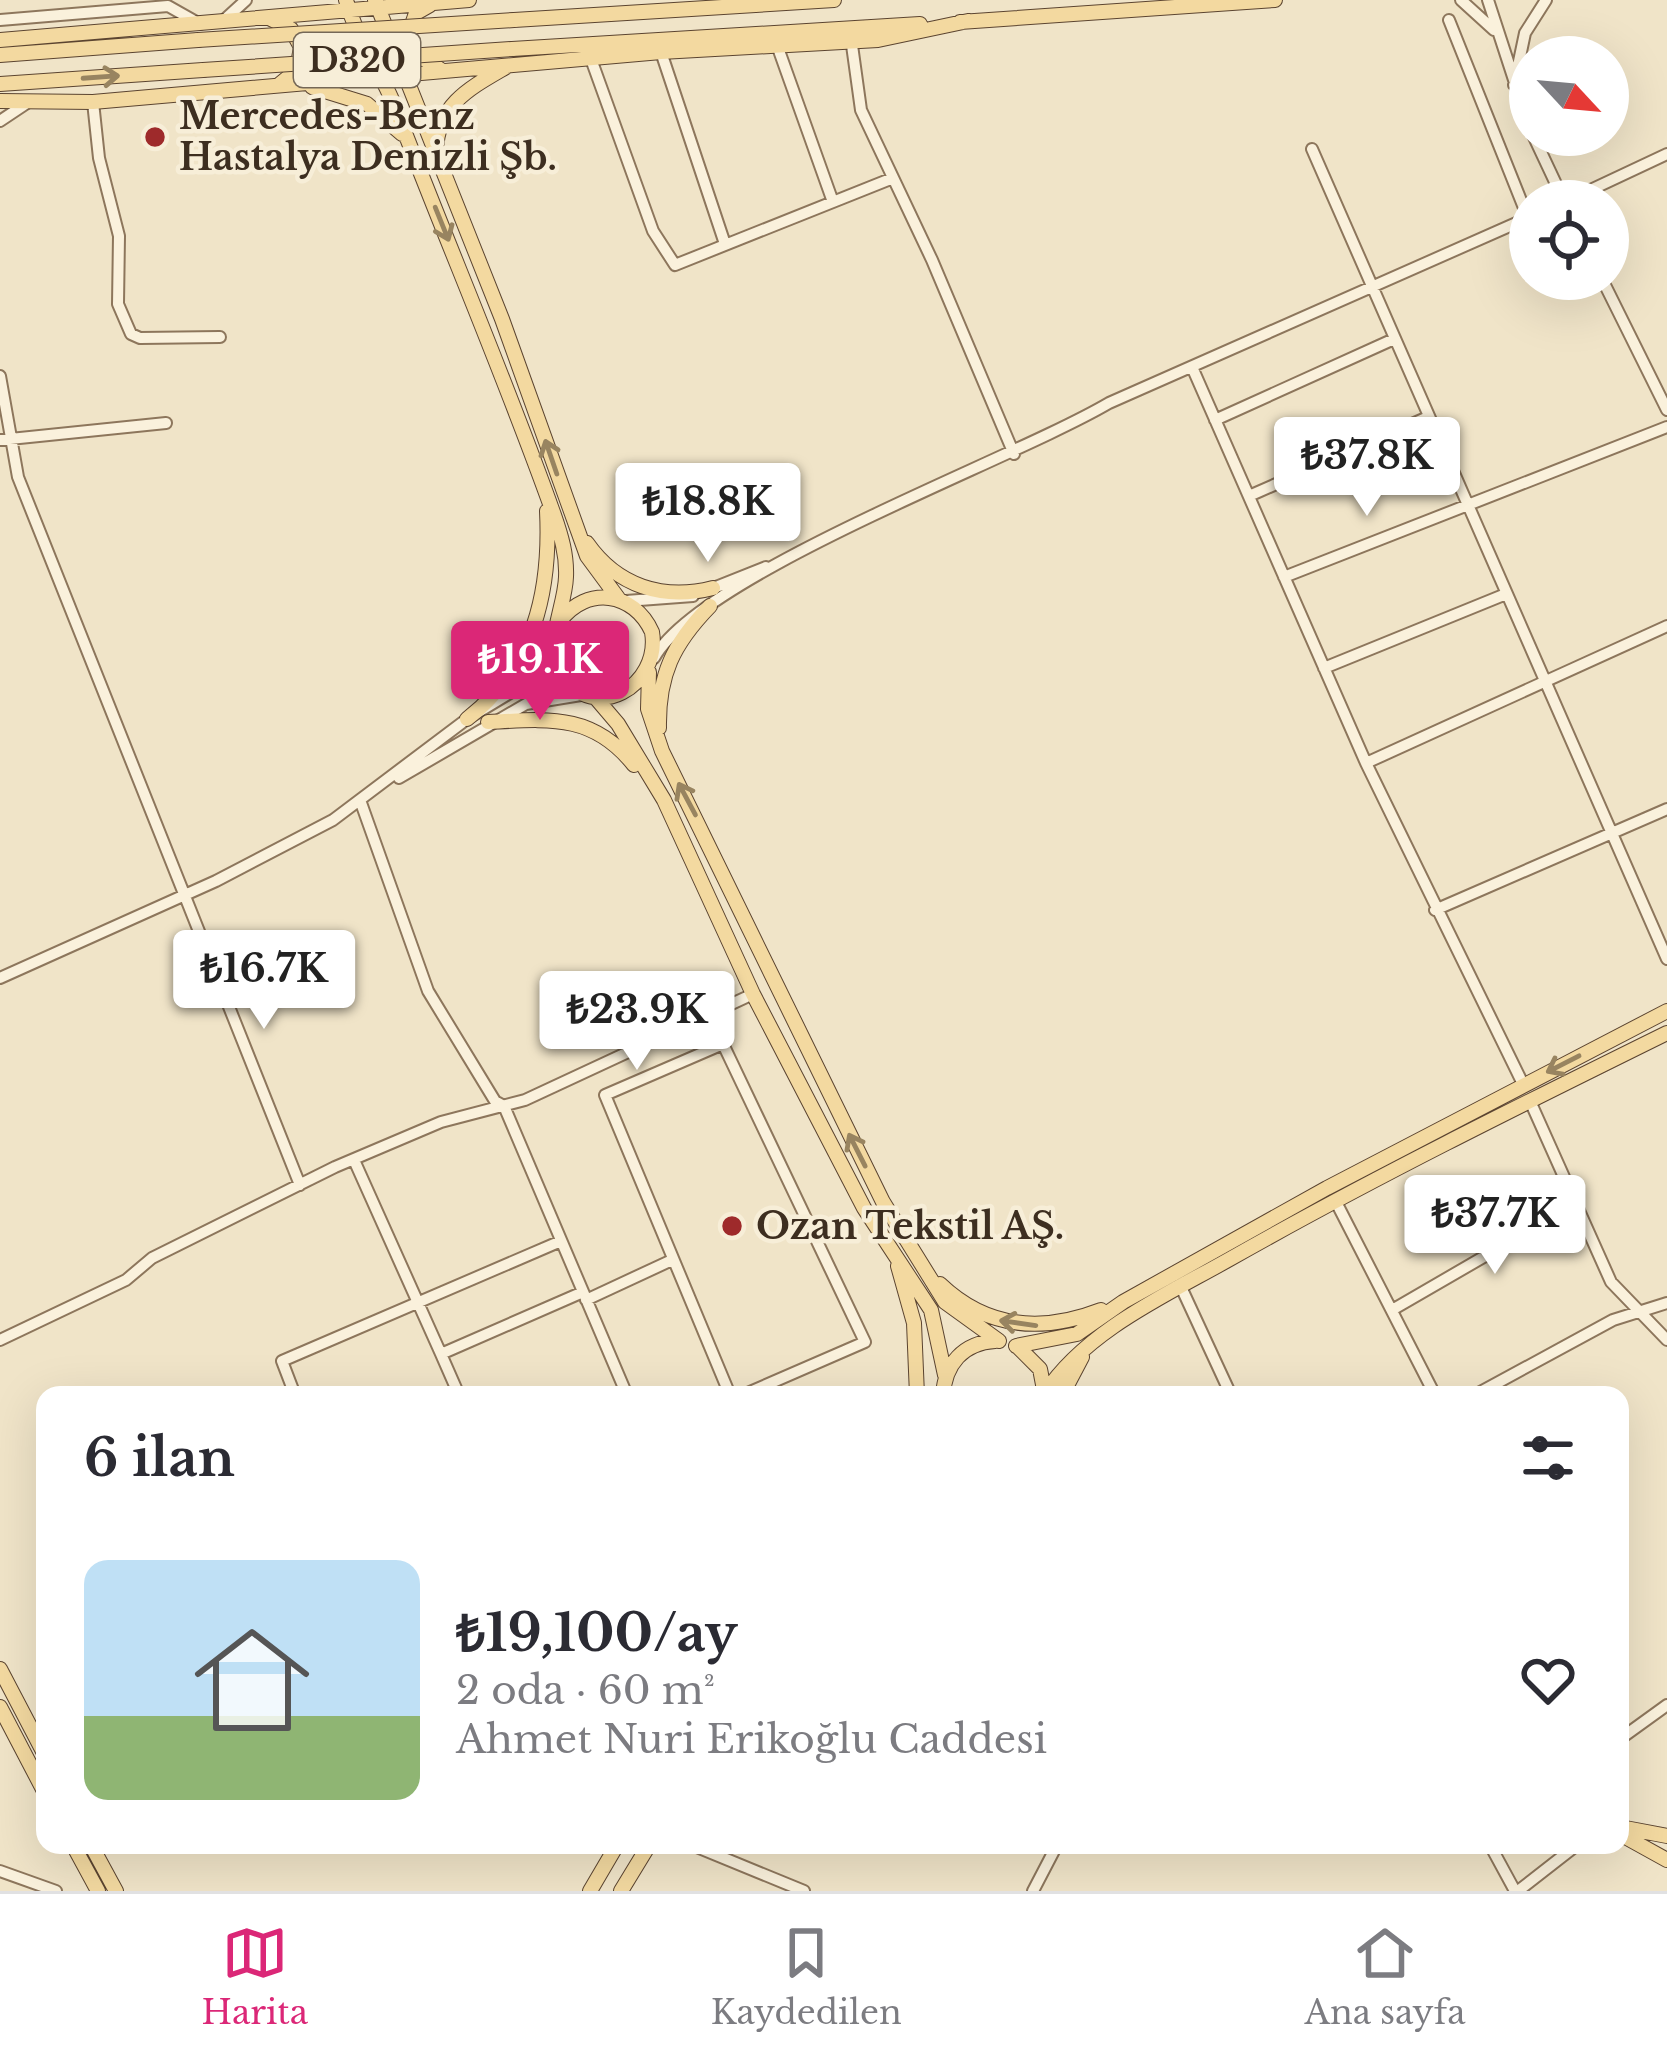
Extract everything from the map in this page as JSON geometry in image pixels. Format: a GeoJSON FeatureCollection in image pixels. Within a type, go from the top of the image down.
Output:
{"type":"FeatureCollection","features":[{"type":"Feature","properties":{"kind":"main road"},"geometry":{"type":"LineString","coordinates":[[294,15],[311,0]]}},
{"type":"Feature","properties":{"kind":"main road"},"geometry":{"type":"LineString","coordinates":[[0,40],[207,30],[347,5],[470,0]]}},
{"type":"Feature","properties":{"kind":"main road","name":"D320"},"geometry":{"type":"LineString","coordinates":[[0,55],[207,30],[514,20],[834,0]]}},
{"type":"Feature","properties":{"kind":"main road"},"geometry":{"type":"LineString","coordinates":[[438,161],[438,130],[446,111],[512,56],[591,59],[776,45],[968,21],[1275,0]]}},
{"type":"Feature","properties":{"kind":"main road"},"geometry":{"type":"LineString","coordinates":[[443,1],[426,5],[416,14],[407,39],[412,52],[443,71]]}},
{"type":"Feature","properties":{"kind":"main road"},"geometry":{"type":"LineString","coordinates":[[376,4],[502,319],[596,574],[646,620],[651,663],[648,710],[662,751],[883,1202],[954,1312],[999,1341],[1016,1346],[1040,1369],[1043,1386]]}},
{"type":"Feature","properties":{"kind":"main road"},"geometry":{"type":"LineString","coordinates":[[347,5],[382,77],[546,494],[566,560],[556,665],[618,724],[664,800],[754,994],[897,1262],[931,1310],[944,1386]]}},
{"type":"Feature","properties":{"kind":"main road"},"geometry":{"type":"LineString","coordinates":[[272,19],[291,29],[301,47],[297,70],[276,86]]}},
{"type":"Feature","properties":{"kind":"main road"},"geometry":{"type":"LineString","coordinates":[[0,100],[93,102],[443,71],[512,56],[851,35]]}},
{"type":"Feature","properties":{"kind":"main road","name":"D320"},"geometry":{"type":"LineString","coordinates":[[0,84],[512,56]]}},
{"type":"Feature","properties":{"kind":"main road"},"geometry":{"type":"LineString","coordinates":[[301,85],[367,104],[408,142]]}},
{"type":"Feature","properties":{"kind":"main road"},"geometry":{"type":"LineString","coordinates":[[467,719],[505,681],[539,614],[547,581],[546,494]]}},
{"type":"Feature","properties":{"kind":"main road"},"geometry":{"type":"LineString","coordinates":[[575,526],[600,560],[641,587],[679,595],[713,588]]}},
{"type":"Feature","properties":{"kind":"main road"},"geometry":{"type":"LineString","coordinates":[[557,629],[585,600],[622,600]]}},
{"type":"Feature","properties":{"kind":"main road"},"geometry":{"type":"LineString","coordinates":[[662,751],[664,670],[684,634],[710,607]]}},
{"type":"Feature","properties":{"kind":"main road"},"geometry":{"type":"LineString","coordinates":[[591,696],[628,692],[651,663]]}},
{"type":"Feature","properties":{"kind":"main road"},"geometry":{"type":"LineString","coordinates":[[488,722],[554,718],[587,724],[625,753],[664,800]]}},
{"type":"Feature","properties":{"kind":"main road"},"geometry":{"type":"LineString","coordinates":[[1016,1346],[1077,1334],[1123,1302],[1667,1011]]}},
{"type":"Feature","properties":{"kind":"main road"},"geometry":{"type":"LineString","coordinates":[[1051,1386],[1066,1364],[1094,1342],[1181,1287],[1335,1200],[1667,1033]]}},
{"type":"Feature","properties":{"kind":"main road"},"geometry":{"type":"LineString","coordinates":[[897,1262],[914,1323],[917,1386]]}},
{"type":"Feature","properties":{"kind":"main road"},"geometry":{"type":"LineString","coordinates":[[925,1270],[971,1309],[1028,1326],[1065,1324],[1123,1302]]}},
{"type":"Feature","properties":{"kind":"main road"},"geometry":{"type":"LineString","coordinates":[[945,1375],[967,1348],[999,1341]]}},
{"type":"Feature","properties":{"kind":"main road"},"geometry":{"type":"LineString","coordinates":[[1067,1386],[1094,1342]]}},
{"type":"Feature","properties":{"kind":"main road"},"geometry":{"type":"LineString","coordinates":[[0,1669],[36,1738]]}},
{"type":"Feature","properties":{"kind":"main road"},"geometry":{"type":"LineString","coordinates":[[0,1707],[36,1776]]}},
{"type":"Feature","properties":{"kind":"main road"},"geometry":{"type":"LineString","coordinates":[[1629,1831],[1667,1836]]}},
{"type":"Feature","properties":{"kind":"main road"},"geometry":{"type":"LineString","coordinates":[[1629,1836],[1667,1860]]}},
{"type":"Feature","properties":{"kind":"main road"},"geometry":{"type":"LineString","coordinates":[[78,1854],[98,1891]]}},
{"type":"Feature","properties":{"kind":"main road"},"geometry":{"type":"LineString","coordinates":[[96,1854],[116,1891]]}},
{"type":"Feature","properties":{"kind":"main road"},"geometry":{"type":"LineString","coordinates":[[590,1891],[612,1854]]}},
{"type":"Feature","properties":{"kind":"main road"},"geometry":{"type":"LineString","coordinates":[[621,1891],[644,1854]]}},
{"type":"Feature","properties":{"kind":"street"},"geometry":{"type":"LineString","coordinates":[[0,20],[103,5],[168,6],[207,30],[246,0]]}},
{"type":"Feature","properties":{"kind":"street"},"geometry":{"type":"LineString","coordinates":[[1461,0],[1495,31]]}},
{"type":"Feature","properties":{"kind":"street"},"geometry":{"type":"LineString","coordinates":[[1488,0],[1509,73]]}},
{"type":"Feature","properties":{"kind":"street"},"geometry":{"type":"LineString","coordinates":[[1525,36],[1546,0]]}},
{"type":"Feature","properties":{"kind":"street"},"geometry":{"type":"LineString","coordinates":[[1449,20],[1514,180]]}},
{"type":"Feature","properties":{"kind":"street"},"geometry":{"type":"LineString","coordinates":[[851,35],[861,110],[1013,454]]}},
{"type":"Feature","properties":{"kind":"street"},"geometry":{"type":"LineString","coordinates":[[776,45],[833,202]]}},
{"type":"Feature","properties":{"kind":"street"},"geometry":{"type":"LineString","coordinates":[[661,52],[725,244]]}},
{"type":"Feature","properties":{"kind":"street"},"geometry":{"type":"LineString","coordinates":[[591,59],[653,231],[675,265],[893,178]]}},
{"type":"Feature","properties":{"kind":"street"},"geometry":{"type":"LineString","coordinates":[[0,121],[37,99]]}},
{"type":"Feature","properties":{"kind":"street"},"geometry":{"type":"LineString","coordinates":[[93,102],[99,158],[118,224],[118,304],[124,324],[140,338],[220,337]]}},
{"type":"Feature","properties":{"kind":"street"},"geometry":{"type":"LineString","coordinates":[[1312,149],[1667,958]]}},
{"type":"Feature","properties":{"kind":"street"},"geometry":{"type":"LineString","coordinates":[[1611,180],[1667,154]]}},
{"type":"Feature","properties":{"kind":"street"},"geometry":{"type":"LineString","coordinates":[[622,600],[675,601],[791,558],[1192,367],[1509,227]]}},
{"type":"Feature","properties":{"kind":"street"},"geometry":{"type":"LineString","coordinates":[[1612,300],[1667,410]]}},
{"type":"Feature","properties":{"kind":"street"},"geometry":{"type":"LineString","coordinates":[[1215,420],[1394,339]]}},
{"type":"Feature","properties":{"kind":"street"},"geometry":{"type":"LineString","coordinates":[[1192,367],[1366,763],[1523,1084]]}},
{"type":"Feature","properties":{"kind":"street"},"geometry":{"type":"LineString","coordinates":[[0,376],[4,440],[300,1185]]}},
{"type":"Feature","properties":{"kind":"street"},"geometry":{"type":"LineString","coordinates":[[1249,496],[1428,417]]}},
{"type":"Feature","properties":{"kind":"street"},"geometry":{"type":"LineString","coordinates":[[4,440],[166,423]]}},
{"type":"Feature","properties":{"kind":"street"},"geometry":{"type":"LineString","coordinates":[[1284,577],[1667,428]]}},
{"type":"Feature","properties":{"kind":"street"},"geometry":{"type":"LineString","coordinates":[[651,663],[681,625],[791,558]]}},
{"type":"Feature","properties":{"kind":"street"},"geometry":{"type":"LineString","coordinates":[[1324,668],[1506,594]]}},
{"type":"Feature","properties":{"kind":"street"},"geometry":{"type":"LineString","coordinates":[[1366,763],[1667,626]]}},
{"type":"Feature","properties":{"kind":"street"},"geometry":{"type":"LineString","coordinates":[[0,978],[185,896],[333,820],[467,719],[510,693],[557,629]]}},
{"type":"Feature","properties":{"kind":"street"},"geometry":{"type":"LineString","coordinates":[[360,800],[488,722],[539,698],[591,696]]}},
{"type":"Feature","properties":{"kind":"street"},"geometry":{"type":"LineString","coordinates":[[360,800],[428,991],[495,1102],[503,1106],[623,1386]]}},
{"type":"Feature","properties":{"kind":"street"},"geometry":{"type":"LineString","coordinates":[[1435,910],[1667,809]]}},
{"type":"Feature","properties":{"kind":"street"},"geometry":{"type":"LineString","coordinates":[[0,1340],[126,1280],[152,1258],[354,1160],[441,1122],[503,1106],[754,994]]}},
{"type":"Feature","properties":{"kind":"street"},"geometry":{"type":"LineString","coordinates":[[605,1095],[723,1044],[865,1342],[764,1386]]}},
{"type":"Feature","properties":{"kind":"street"},"geometry":{"type":"LineString","coordinates":[[593,1068],[726,1386]]}},
{"type":"Feature","properties":{"kind":"street"},"geometry":{"type":"LineString","coordinates":[[1530,1101],[1611,1282],[1667,1340]]}},
{"type":"Feature","properties":{"kind":"street"},"geometry":{"type":"LineString","coordinates":[[354,1160],[455,1386]]}},
{"type":"Feature","properties":{"kind":"street"},"geometry":{"type":"LineString","coordinates":[[1335,1200],[1430,1386]]}},
{"type":"Feature","properties":{"kind":"street"},"geometry":{"type":"LineString","coordinates":[[1392,1310],[1575,1204]]}},
{"type":"Feature","properties":{"kind":"street"},"geometry":{"type":"LineString","coordinates":[[292,1386],[282,1361],[561,1241]]}},
{"type":"Feature","properties":{"kind":"street"},"geometry":{"type":"LineString","coordinates":[[441,1354],[672,1260]]}},
{"type":"Feature","properties":{"kind":"street"},"geometry":{"type":"LineString","coordinates":[[1181,1287],[1227,1386]]}},
{"type":"Feature","properties":{"kind":"street"},"geometry":{"type":"LineString","coordinates":[[1491,1386],[1612,1320],[1667,1303]]}},
{"type":"Feature","properties":{"kind":"street"},"geometry":{"type":"LineString","coordinates":[[1629,1732],[1667,1705]]}},
{"type":"Feature","properties":{"kind":"street"},"geometry":{"type":"LineString","coordinates":[[714,1854],[804,1891]]}},
{"type":"Feature","properties":{"kind":"street"},"geometry":{"type":"LineString","coordinates":[[1033,1891],[1052,1854]]}},
{"type":"Feature","properties":{"kind":"street"},"geometry":{"type":"LineString","coordinates":[[1495,1854],[1516,1891],[1565,1854]]}},
{"type":"Feature","properties":{"kind":"street"},"geometry":{"type":"LineString","coordinates":[[0,1871],[56,1891]]}},
{"type":"Feature","properties":{"kind":"place","name":"Mercedes-Benz Hastalya Denizli Şb."},"geometry":{"type":"Point","coordinates":[155,137]}},
{"type":"Feature","properties":{"kind":"place","name":"Ozan Tekstil AŞ."},"geometry":{"type":"Point","coordinates":[732,1226]}}]}
